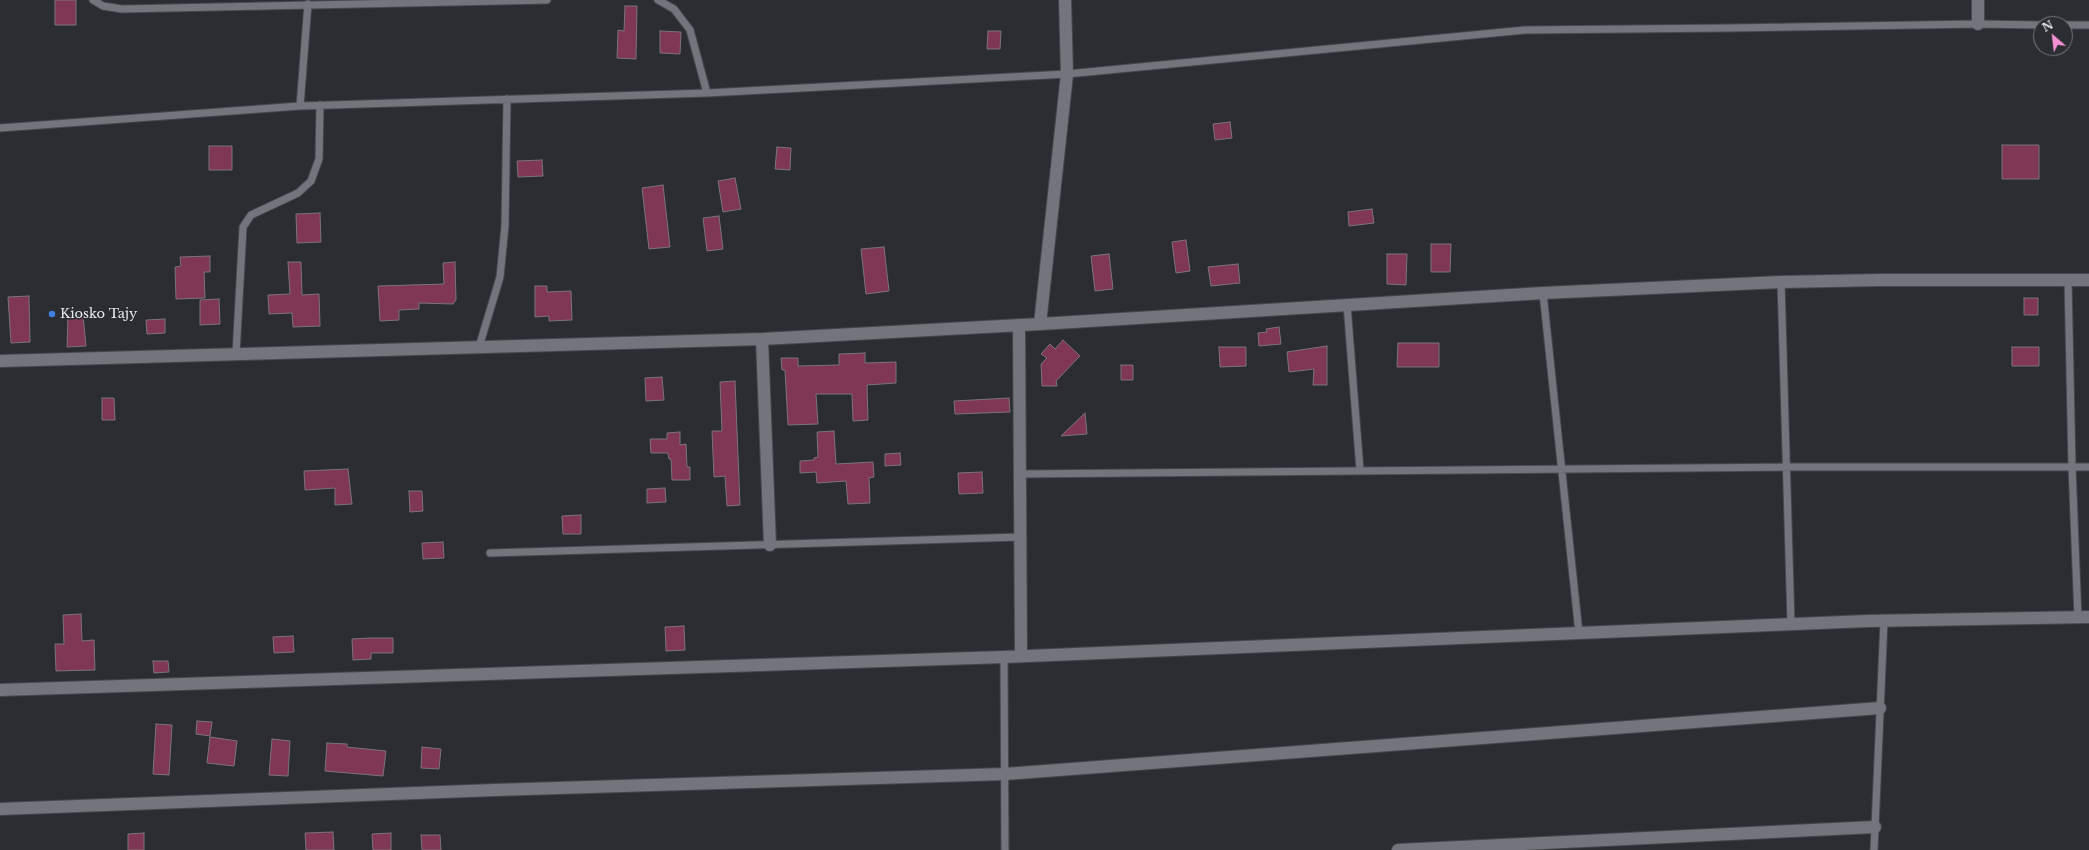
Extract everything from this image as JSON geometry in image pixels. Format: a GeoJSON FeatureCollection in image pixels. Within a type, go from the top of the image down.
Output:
{"type":"FeatureCollection","features":[{"type":"Feature","properties":{"kind":"street"},"geometry":{"type":"LineString","coordinates":[[1040,324],[1067,74],[1065,0]]}},
{"type":"Feature","properties":{"kind":"street"},"geometry":{"type":"LineString","coordinates":[[1978,0],[1978,24]]}},
{"type":"Feature","properties":{"kind":"street"},"geometry":{"type":"LineString","coordinates":[[0,361],[762,339],[1040,324],[1543,293],[1781,282],[1880,280],[2089,280]]}},
{"type":"Feature","properties":{"kind":"street"},"geometry":{"type":"LineString","coordinates":[[1019,325],[1021,656]]}},
{"type":"Feature","properties":{"kind":"street"},"geometry":{"type":"LineString","coordinates":[[762,339],[770,545]]}},
{"type":"Feature","properties":{"kind":"street"},"geometry":{"type":"LineString","coordinates":[[0,690],[1004,657],[1791,624],[2083,617]]}},
{"type":"Feature","properties":{"kind":"street"},"geometry":{"type":"LineString","coordinates":[[0,810],[502,790],[1005,774],[1880,708]]}},
{"type":"Feature","properties":{"kind":"street"},"geometry":{"type":"LineString","coordinates":[[1398,850],[1875,827]]}},
{"type":"Feature","properties":{"kind":"lane"},"geometry":{"type":"LineString","coordinates":[[93,0],[103,6],[122,9],[420,1],[547,0]]}},
{"type":"Feature","properties":{"kind":"lane"},"geometry":{"type":"LineString","coordinates":[[658,0],[674,8],[690,30],[707,93]]}},
{"type":"Feature","properties":{"kind":"lane"},"geometry":{"type":"LineString","coordinates":[[300,106],[308,4]]}},
{"type":"Feature","properties":{"kind":"lane"},"geometry":{"type":"LineString","coordinates":[[0,128],[300,106],[707,93],[1067,74],[1525,30],[1978,24],[2033,25]]}},
{"type":"Feature","properties":{"kind":"lane"},"geometry":{"type":"LineString","coordinates":[[2073,25],[2089,25]]}},
{"type":"Feature","properties":{"kind":"lane"},"geometry":{"type":"LineString","coordinates":[[479,347],[500,277],[505,226],[506,99]]}},
{"type":"Feature","properties":{"kind":"lane"},"geometry":{"type":"LineString","coordinates":[[236,354],[243,227],[251,215],[298,193],[311,181],[319,159],[320,105]]}},
{"type":"Feature","properties":{"kind":"lane"},"geometry":{"type":"LineString","coordinates":[[2068,280],[2072,467],[2083,617]]}},
{"type":"Feature","properties":{"kind":"lane"},"geometry":{"type":"LineString","coordinates":[[1781,282],[1791,624]]}},
{"type":"Feature","properties":{"kind":"lane"},"geometry":{"type":"LineString","coordinates":[[1543,293],[1579,633]]}},
{"type":"Feature","properties":{"kind":"lane"},"geometry":{"type":"LineString","coordinates":[[1347,305],[1360,470]]}},
{"type":"Feature","properties":{"kind":"lane"},"geometry":{"type":"LineString","coordinates":[[1020,474],[1562,468],[2089,467]]}},
{"type":"Feature","properties":{"kind":"lane"},"geometry":{"type":"LineString","coordinates":[[490,552],[1020,537]]}},
{"type":"Feature","properties":{"kind":"lane"},"geometry":{"type":"LineString","coordinates":[[1874,850],[1884,621]]}},
{"type":"Feature","properties":{"kind":"lane"},"geometry":{"type":"LineString","coordinates":[[1004,657],[1005,850]]}},
{"type":"Feature","properties":{"kind":"building"},"geometry":{"type":"Polygon","coordinates":[[[55,0],[76,0],[76,25],[55,25],[55,0]]]}},
{"type":"Feature","properties":{"kind":"building"},"geometry":{"type":"Polygon","coordinates":[[[625,6],[637,6],[636,59],[617,58],[618,30],[624,31],[625,6]]]}},
{"type":"Feature","properties":{"kind":"building"},"geometry":{"type":"Polygon","coordinates":[[[660,31],[681,32],[680,54],[660,53],[660,31]]]}},
{"type":"Feature","properties":{"kind":"building"},"geometry":{"type":"Polygon","coordinates":[[[988,31],[1001,31],[1000,49],[987,49],[988,31]]]}},
{"type":"Feature","properties":{"kind":"building"},"geometry":{"type":"Polygon","coordinates":[[[1230,122],[1232,138],[1215,140],[1213,124],[1230,122]]]}},
{"type":"Feature","properties":{"kind":"building"},"geometry":{"type":"Polygon","coordinates":[[[2002,145],[2039,145],[2039,179],[2002,179],[2002,145]]]}},
{"type":"Feature","properties":{"kind":"building"},"geometry":{"type":"Polygon","coordinates":[[[209,146],[232,146],[232,170],[209,170],[209,146]]]}},
{"type":"Feature","properties":{"kind":"building"},"geometry":{"type":"Polygon","coordinates":[[[777,147],[791,148],[790,170],[775,169],[777,147]]]}},
{"type":"Feature","properties":{"kind":"building"},"geometry":{"type":"Polygon","coordinates":[[[542,160],[543,176],[518,177],[517,161],[542,160]]]}},
{"type":"Feature","properties":{"kind":"building"},"geometry":{"type":"Polygon","coordinates":[[[735,178],[741,209],[723,212],[718,181],[735,178]]]}},
{"type":"Feature","properties":{"kind":"building"},"geometry":{"type":"Polygon","coordinates":[[[663,185],[670,247],[649,249],[642,188],[663,185]]]}},
{"type":"Feature","properties":{"kind":"building"},"geometry":{"type":"Polygon","coordinates":[[[1372,209],[1374,223],[1349,226],[1348,212],[1372,209]]]}},
{"type":"Feature","properties":{"kind":"building"},"geometry":{"type":"Polygon","coordinates":[[[320,213],[321,242],[297,243],[296,214],[320,213]]]}},
{"type":"Feature","properties":{"kind":"building"},"geometry":{"type":"Polygon","coordinates":[[[719,216],[723,249],[707,251],[703,218],[719,216]]]}},
{"type":"Feature","properties":{"kind":"building"},"geometry":{"type":"Polygon","coordinates":[[[1186,240],[1190,271],[1176,273],[1172,242],[1186,240]]]}},
{"type":"Feature","properties":{"kind":"building"},"geometry":{"type":"Polygon","coordinates":[[[1431,244],[1451,244],[1450,272],[1431,272],[1431,244]]]}},
{"type":"Feature","properties":{"kind":"building"},"geometry":{"type":"Polygon","coordinates":[[[884,247],[889,291],[866,294],[861,249],[884,247]]]}},
{"type":"Feature","properties":{"kind":"building"},"geometry":{"type":"Polygon","coordinates":[[[1109,254],[1113,289],[1095,291],[1091,256],[1109,254]]]}},
{"type":"Feature","properties":{"kind":"building"},"geometry":{"type":"Polygon","coordinates":[[[1387,254],[1407,254],[1406,285],[1387,284],[1387,254]]]}},
{"type":"Feature","properties":{"kind":"building"},"geometry":{"type":"Polygon","coordinates":[[[210,256],[210,272],[204,272],[205,298],[176,299],[175,267],[181,266],[180,257],[210,256]]]}},
{"type":"Feature","properties":{"kind":"building"},"geometry":{"type":"Polygon","coordinates":[[[288,262],[301,262],[302,295],[319,294],[320,326],[293,327],[292,313],[269,314],[268,295],[290,294],[288,262]]]}},
{"type":"Feature","properties":{"kind":"building"},"geometry":{"type":"Polygon","coordinates":[[[455,262],[456,300],[453,304],[419,303],[419,309],[399,310],[399,320],[380,321],[378,286],[444,284],[443,263],[455,262]]]}},
{"type":"Feature","properties":{"kind":"building"},"geometry":{"type":"Polygon","coordinates":[[[1238,264],[1240,283],[1211,286],[1208,267],[1238,264]]]}},
{"type":"Feature","properties":{"kind":"building"},"geometry":{"type":"Polygon","coordinates":[[[535,286],[547,286],[547,292],[571,291],[572,320],[549,321],[549,316],[535,317],[535,286]]]}},
{"type":"Feature","properties":{"kind":"building"},"geometry":{"type":"Polygon","coordinates":[[[29,296],[30,342],[11,343],[8,297],[29,296]]]}},
{"type":"Feature","properties":{"kind":"building"},"geometry":{"type":"Polygon","coordinates":[[[2024,298],[2038,298],[2038,315],[2024,315],[2024,298]]]}},
{"type":"Feature","properties":{"kind":"building"},"geometry":{"type":"Polygon","coordinates":[[[219,299],[220,324],[200,325],[200,300],[219,299]]]}},
{"type":"Feature","properties":{"kind":"building"},"geometry":{"type":"Polygon","coordinates":[[[68,315],[83,315],[86,346],[67,347],[68,315]]]}},
{"type":"Feature","properties":{"kind":"building"},"geometry":{"type":"Polygon","coordinates":[[[165,319],[165,333],[147,334],[146,320],[165,319]]]}},
{"type":"Feature","properties":{"kind":"building"},"geometry":{"type":"Polygon","coordinates":[[[1279,327],[1281,344],[1259,346],[1258,333],[1267,332],[1266,329],[1279,327]]]}},
{"type":"Feature","properties":{"kind":"building"},"geometry":{"type":"Polygon","coordinates":[[[1063,340],[1080,356],[1056,381],[1057,386],[1042,386],[1041,364],[1047,358],[1041,354],[1050,344],[1055,349],[1063,340]]]}},
{"type":"Feature","properties":{"kind":"building"},"geometry":{"type":"Polygon","coordinates":[[[1398,343],[1439,343],[1439,367],[1397,367],[1398,343]]]}},
{"type":"Feature","properties":{"kind":"building"},"geometry":{"type":"Polygon","coordinates":[[[1327,346],[1327,385],[1313,385],[1314,369],[1289,372],[1287,352],[1327,346]]]}},
{"type":"Feature","properties":{"kind":"building"},"geometry":{"type":"Polygon","coordinates":[[[1219,347],[1246,347],[1246,366],[1220,367],[1219,347]]]}},
{"type":"Feature","properties":{"kind":"building"},"geometry":{"type":"Polygon","coordinates":[[[2012,347],[2039,347],[2039,366],[2012,366],[2012,347]]]}},
{"type":"Feature","properties":{"kind":"building"},"geometry":{"type":"Polygon","coordinates":[[[865,353],[865,363],[896,362],[896,383],[867,385],[868,420],[853,421],[852,394],[816,394],[818,424],[788,425],[785,370],[782,370],[781,358],[798,358],[798,366],[839,365],[839,354],[865,353]]]}},
{"type":"Feature","properties":{"kind":"building"},"geometry":{"type":"Polygon","coordinates":[[[1121,365],[1133,365],[1133,380],[1121,380],[1121,365]]]}},
{"type":"Feature","properties":{"kind":"building"},"geometry":{"type":"Polygon","coordinates":[[[662,377],[664,400],[646,401],[645,378],[662,377]]]}},
{"type":"Feature","properties":{"kind":"building"},"geometry":{"type":"Polygon","coordinates":[[[735,381],[740,505],[727,506],[725,476],[714,477],[712,431],[722,431],[720,382],[735,381]]]}},
{"type":"Feature","properties":{"kind":"building"},"geometry":{"type":"Polygon","coordinates":[[[102,398],[114,398],[115,420],[102,420],[102,398]]]}},
{"type":"Feature","properties":{"kind":"building"},"geometry":{"type":"Polygon","coordinates":[[[1009,398],[1010,412],[955,414],[954,401],[1009,398]]]}},
{"type":"Feature","properties":{"kind":"building"},"geometry":{"type":"Polygon","coordinates":[[[1085,413],[1087,434],[1061,436],[1085,413]]]}},
{"type":"Feature","properties":{"kind":"building"},"geometry":{"type":"Polygon","coordinates":[[[834,431],[836,464],[873,462],[874,477],[869,478],[870,503],[848,504],[846,481],[817,483],[816,472],[800,473],[800,461],[814,460],[814,458],[818,457],[817,432],[834,431]]]}},
{"type":"Feature","properties":{"kind":"building"},"geometry":{"type":"Polygon","coordinates":[[[680,432],[680,445],[686,444],[687,467],[690,467],[690,480],[672,480],[671,459],[669,459],[668,453],[651,453],[650,439],[667,439],[667,433],[680,432]]]}},
{"type":"Feature","properties":{"kind":"building"},"geometry":{"type":"Polygon","coordinates":[[[900,453],[901,465],[885,466],[885,454],[900,453]]]}},
{"type":"Feature","properties":{"kind":"building"},"geometry":{"type":"Polygon","coordinates":[[[348,469],[352,504],[335,505],[335,488],[305,490],[304,471],[348,469]]]}},
{"type":"Feature","properties":{"kind":"building"},"geometry":{"type":"Polygon","coordinates":[[[982,472],[983,493],[959,494],[958,473],[982,472]]]}},
{"type":"Feature","properties":{"kind":"building"},"geometry":{"type":"Polygon","coordinates":[[[665,488],[666,502],[647,503],[647,489],[665,488]]]}},
{"type":"Feature","properties":{"kind":"building"},"geometry":{"type":"Polygon","coordinates":[[[409,491],[422,491],[423,511],[410,512],[409,491]]]}},
{"type":"Feature","properties":{"kind":"building"},"geometry":{"type":"Polygon","coordinates":[[[581,515],[581,534],[563,534],[562,516],[581,515]]]}},
{"type":"Feature","properties":{"kind":"building"},"geometry":{"type":"Polygon","coordinates":[[[443,542],[444,558],[423,559],[422,543],[443,542]]]}},
{"type":"Feature","properties":{"kind":"building"},"geometry":{"type":"Polygon","coordinates":[[[81,614],[82,641],[94,640],[95,670],[56,671],[55,644],[64,644],[63,615],[81,614]]]}},
{"type":"Feature","properties":{"kind":"building"},"geometry":{"type":"Polygon","coordinates":[[[684,626],[685,650],[666,651],[665,627],[684,626]]]}},
{"type":"Feature","properties":{"kind":"building"},"geometry":{"type":"Polygon","coordinates":[[[293,636],[294,652],[274,653],[273,637],[293,636]]]}},
{"type":"Feature","properties":{"kind":"building"},"geometry":{"type":"Polygon","coordinates":[[[393,638],[393,653],[371,653],[371,659],[353,660],[352,639],[393,638]]]}},
{"type":"Feature","properties":{"kind":"building"},"geometry":{"type":"Polygon","coordinates":[[[153,661],[168,661],[169,672],[154,673],[153,661]]]}},
{"type":"Feature","properties":{"kind":"building"},"geometry":{"type":"Polygon","coordinates":[[[197,721],[212,722],[210,736],[196,734],[197,721]]]}},
{"type":"Feature","properties":{"kind":"building"},"geometry":{"type":"Polygon","coordinates":[[[156,724],[172,725],[169,775],[153,774],[156,724]]]}},
{"type":"Feature","properties":{"kind":"building"},"geometry":{"type":"Polygon","coordinates":[[[210,737],[237,741],[234,766],[207,763],[210,737]]]}},
{"type":"Feature","properties":{"kind":"building"},"geometry":{"type":"Polygon","coordinates":[[[272,739],[290,741],[288,776],[269,775],[272,739]]]}},
{"type":"Feature","properties":{"kind":"building"},"geometry":{"type":"Polygon","coordinates":[[[327,743],[347,744],[347,747],[386,751],[383,776],[325,771],[327,743]]]}},
{"type":"Feature","properties":{"kind":"building"},"geometry":{"type":"Polygon","coordinates":[[[422,747],[441,749],[439,769],[421,768],[422,747]]]}},
{"type":"Feature","properties":{"kind":"building"},"geometry":{"type":"Polygon","coordinates":[[[333,832],[334,850],[306,850],[305,833],[333,832]]]}},
{"type":"Feature","properties":{"kind":"building"},"geometry":{"type":"Polygon","coordinates":[[[144,833],[144,850],[128,850],[128,834],[144,833]]]}},
{"type":"Feature","properties":{"kind":"building"},"geometry":{"type":"Polygon","coordinates":[[[391,833],[391,850],[373,850],[372,834],[391,833]]]}},
{"type":"Feature","properties":{"kind":"building"},"geometry":{"type":"Polygon","coordinates":[[[421,835],[440,835],[441,850],[422,850],[421,835]]]}},
{"type":"Feature","properties":{"kind":"place","name":"Kiosko Tajy"},"geometry":{"type":"Point","coordinates":[52,314]}}]}
